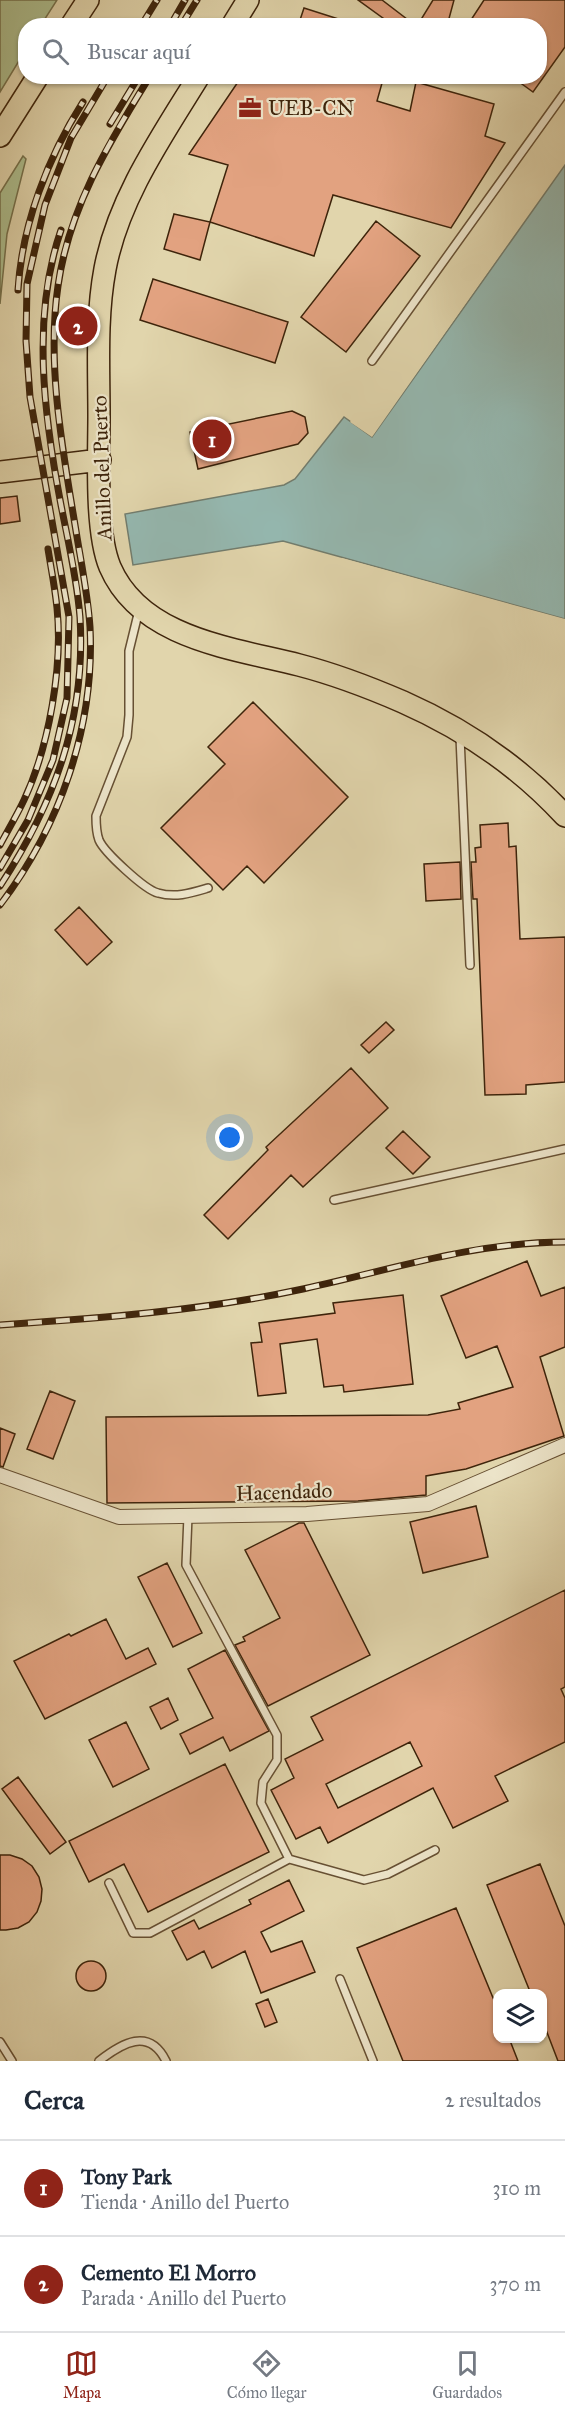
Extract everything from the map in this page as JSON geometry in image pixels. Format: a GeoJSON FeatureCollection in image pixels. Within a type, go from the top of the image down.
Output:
{"type":"FeatureCollection","features":[{"type":"Feature","properties":{"kind":"main road"},"geometry":{"type":"LineString","coordinates":[[76,18],[88,0]]}},
{"type":"Feature","properties":{"kind":"main road"},"geometry":{"type":"LineString","coordinates":[[237,18],[248,0]]}},
{"type":"Feature","properties":{"kind":"main road"},"geometry":{"type":"LineString","coordinates":[[0,136],[33,84]]}},
{"type":"Feature","properties":{"kind":"main road","name":"Anillo del Puerto"},"geometry":{"type":"LineString","coordinates":[[194,84],[135,186],[108,256],[99,316],[100,498],[105,551],[111,568],[140,607],[169,627],[240,651],[302,666],[400,700],[460,731],[489,749],[526,777],[565,816]]}},
{"type":"Feature","properties":{"kind":"main road"},"geometry":{"type":"LineString","coordinates":[[0,472],[100,460]]}},
{"type":"Feature","properties":{"kind":"street","name":"Hacendado"},"geometry":{"type":"LineString","coordinates":[[0,1476],[119,1517],[307,1514],[428,1503],[565,1445]]}},
{"type":"Feature","properties":{"kind":"lane"},"geometry":{"type":"LineString","coordinates":[[372,362],[565,92]]}},
{"type":"Feature","properties":{"kind":"lane"},"geometry":{"type":"LineString","coordinates":[[140,607],[129,651],[127,737],[96,816],[96,829],[99,841],[154,893],[184,895],[208,888]]}},
{"type":"Feature","properties":{"kind":"lane"},"geometry":{"type":"LineString","coordinates":[[460,731],[470,965]]}},
{"type":"Feature","properties":{"kind":"lane"},"geometry":{"type":"LineString","coordinates":[[334,1200],[565,1149]]}},
{"type":"Feature","properties":{"kind":"lane"},"geometry":{"type":"LineString","coordinates":[[188,1516],[186,1565],[276,1735],[277,1760],[263,1782],[261,1803],[289,1859]]}},
{"type":"Feature","properties":{"kind":"lane"},"geometry":{"type":"LineString","coordinates":[[109,1883],[133,1933],[150,1933],[289,1859],[364,1880],[388,1874],[435,1850]]}},
{"type":"Feature","properties":{"kind":"lane"},"geometry":{"type":"LineString","coordinates":[[340,1979],[373,2061]]}},
{"type":"Feature","properties":{"kind":"lane"},"geometry":{"type":"LineString","coordinates":[[99,2061],[115,2048],[132,2041],[148,2042],[160,2049],[166,2061]]}},
{"type":"Feature","properties":{"kind":"lane"},"geometry":{"type":"LineString","coordinates":[[0,2042],[12,2061]]}},
{"type":"Feature","properties":{"kind":"green space"},"geometry":{"type":"Polygon","coordinates":[[[0,0],[57,0],[45,18],[18,18],[18,62],[0,92],[0,0]]]}},
{"type":"Feature","properties":{"kind":"green space"},"geometry":{"type":"Polygon","coordinates":[[[23,156],[26,159],[7,234],[0,304],[0,193],[23,156]]]}},
{"type":"Feature","properties":{"kind":"water"},"geometry":{"type":"Polygon","coordinates":[[[565,165],[565,619],[283,541],[133,565],[125,514],[284,485],[295,479],[344,417],[372,437],[565,165]]]}},
{"type":"Feature","properties":{"kind":"pier"},"geometry":{"type":"Polygon","coordinates":[[[565,162],[372,437],[350,422],[352,419],[371,433],[565,162]]]}},
{"type":"Feature","properties":{"kind":"pier"},"geometry":{"type":"Polygon","coordinates":[[[342,558],[565,619],[565,622],[341,561],[342,558]]]}},
{"type":"Feature","properties":{"kind":"building"},"geometry":{"type":"Polygon","coordinates":[[[358,0],[382,0],[406,18],[383,18],[358,0]]]}},
{"type":"Feature","properties":{"kind":"building"},"geometry":{"type":"Polygon","coordinates":[[[433,0],[454,0],[449,18],[422,18],[433,0]]]}},
{"type":"Feature","properties":{"kind":"building"},"geometry":{"type":"Polygon","coordinates":[[[484,0],[565,0],[565,47],[547,72],[547,18],[472,18],[484,0]]]}},
{"type":"Feature","properties":{"kind":"building"},"geometry":{"type":"Polygon","coordinates":[[[304,8],[335,18],[301,18],[304,8]]]}},
{"type":"Feature","properties":{"kind":"building"},"geometry":{"type":"Polygon","coordinates":[[[237,84],[382,84],[377,101],[410,111],[416,84],[423,84],[494,104],[485,136],[505,143],[451,228],[333,195],[314,256],[210,222],[228,165],[189,154],[237,84]]]}},
{"type":"Feature","properties":{"kind":"building"},"geometry":{"type":"Polygon","coordinates":[[[522,84],[539,84],[533,92],[522,84]]]}},
{"type":"Feature","properties":{"kind":"building"},"geometry":{"type":"Polygon","coordinates":[[[174,214],[210,222],[200,260],[164,249],[174,214]]]}},
{"type":"Feature","properties":{"kind":"building"},"geometry":{"type":"Polygon","coordinates":[[[376,221],[420,256],[346,352],[301,317],[376,221]]]}},
{"type":"Feature","properties":{"kind":"building"},"geometry":{"type":"Polygon","coordinates":[[[153,279],[288,322],[275,363],[140,320],[153,279]]]}},
{"type":"Feature","properties":{"kind":"building"},"geometry":{"type":"Polygon","coordinates":[[[292,411],[305,417],[308,433],[298,444],[198,469],[190,432],[292,411]]]}},
{"type":"Feature","properties":{"kind":"building"},"geometry":{"type":"Polygon","coordinates":[[[17,496],[20,521],[0,524],[0,498],[17,496]]]}},
{"type":"Feature","properties":{"kind":"building"},"geometry":{"type":"Polygon","coordinates":[[[253,702],[348,797],[264,883],[247,866],[223,890],[161,828],[225,764],[208,747],[253,702]]]}},
{"type":"Feature","properties":{"kind":"building"},"geometry":{"type":"Polygon","coordinates":[[[508,823],[509,847],[516,846],[520,939],[565,937],[565,1082],[526,1085],[526,1094],[485,1095],[477,899],[473,899],[471,862],[476,862],[475,848],[481,847],[480,825],[508,823]]]}},
{"type":"Feature","properties":{"kind":"building"},"geometry":{"type":"Polygon","coordinates":[[[460,862],[461,899],[426,901],[424,864],[460,862]]]}},
{"type":"Feature","properties":{"kind":"building"},"geometry":{"type":"Polygon","coordinates":[[[79,907],[112,942],[87,965],[55,930],[79,907]]]}},
{"type":"Feature","properties":{"kind":"building"},"geometry":{"type":"Polygon","coordinates":[[[386,1022],[394,1030],[369,1053],[361,1045],[386,1022]]]}},
{"type":"Feature","properties":{"kind":"building"},"geometry":{"type":"Polygon","coordinates":[[[351,1068],[388,1108],[303,1187],[291,1175],[228,1239],[204,1215],[268,1150],[266,1147],[351,1068]]]}},
{"type":"Feature","properties":{"kind":"building"},"geometry":{"type":"Polygon","coordinates":[[[403,1131],[430,1157],[413,1174],[386,1148],[403,1131]]]}},
{"type":"Feature","properties":{"kind":"building"},"geometry":{"type":"Polygon","coordinates":[[[527,1261],[541,1296],[565,1287],[565,1347],[540,1357],[564,1436],[466,1469],[426,1476],[426,1495],[358,1501],[107,1503],[106,1417],[428,1415],[460,1409],[458,1403],[513,1387],[497,1346],[466,1358],[441,1296],[527,1261]]]}},
{"type":"Feature","properties":{"kind":"building"},"geometry":{"type":"Polygon","coordinates":[[[403,1295],[413,1384],[344,1392],[343,1385],[324,1387],[317,1339],[280,1344],[286,1393],[258,1396],[251,1343],[262,1342],[259,1323],[335,1313],[333,1303],[403,1295]]]}},
{"type":"Feature","properties":{"kind":"building"},"geometry":{"type":"Polygon","coordinates":[[[50,1391],[75,1401],[53,1459],[27,1449],[50,1391]]]}},
{"type":"Feature","properties":{"kind":"building"},"geometry":{"type":"Polygon","coordinates":[[[0,1428],[15,1434],[3,1467],[0,1466],[0,1428]]]}},
{"type":"Feature","properties":{"kind":"building"},"geometry":{"type":"Polygon","coordinates":[[[476,1506],[488,1557],[423,1573],[410,1522],[476,1506]]]}},
{"type":"Feature","properties":{"kind":"building"},"geometry":{"type":"Polygon","coordinates":[[[299,1523],[304,1523],[370,1655],[268,1706],[235,1645],[245,1641],[243,1637],[280,1618],[245,1550],[299,1523]]]}},
{"type":"Feature","properties":{"kind":"building"},"geometry":{"type":"Polygon","coordinates":[[[167,1563],[202,1633],[173,1647],[138,1577],[167,1563]]]}},
{"type":"Feature","properties":{"kind":"building"},"geometry":{"type":"Polygon","coordinates":[[[565,1590],[565,1687],[561,1689],[565,1698],[565,1742],[495,1776],[508,1801],[453,1828],[433,1788],[328,1843],[320,1827],[296,1839],[271,1790],[294,1778],[285,1759],[323,1740],[311,1717],[565,1590]],[[410,1742],[326,1784],[338,1808],[422,1766],[410,1742]]]}},
{"type":"Feature","properties":{"kind":"building"},"geometry":{"type":"Polygon","coordinates":[[[106,1619],[126,1659],[148,1648],[156,1664],[45,1719],[14,1661],[106,1619]]]}},
{"type":"Feature","properties":{"kind":"building"},"geometry":{"type":"Polygon","coordinates":[[[225,1650],[269,1731],[230,1751],[223,1737],[190,1754],[180,1734],[213,1718],[188,1669],[225,1650]]]}},
{"type":"Feature","properties":{"kind":"building"},"geometry":{"type":"Polygon","coordinates":[[[168,1698],[178,1720],[161,1729],[150,1707],[168,1698]]]}},
{"type":"Feature","properties":{"kind":"building"},"geometry":{"type":"Polygon","coordinates":[[[126,1722],[149,1769],[113,1787],[89,1740],[126,1722]]]}},
{"type":"Feature","properties":{"kind":"building"},"geometry":{"type":"Polygon","coordinates":[[[225,1764],[269,1852],[148,1912],[124,1864],[89,1882],[69,1841],[225,1764]]]}},
{"type":"Feature","properties":{"kind":"building"},"geometry":{"type":"Polygon","coordinates":[[[18,1777],[66,1842],[50,1854],[2,1789],[18,1777]]]}},
{"type":"Feature","properties":{"kind":"building"},"geometry":{"type":"Polygon","coordinates":[[[0,1855],[22,1859],[32,1866],[39,1877],[42,1889],[37,1912],[29,1922],[18,1928],[6,1930],[0,1930],[0,1855]]]}},
{"type":"Feature","properties":{"kind":"building"},"geometry":{"type":"Polygon","coordinates":[[[540,1864],[565,1926],[565,2061],[558,2061],[547,2032],[547,1989],[529,1989],[487,1885],[540,1864]]]}},
{"type":"Feature","properties":{"kind":"building"},"geometry":{"type":"Polygon","coordinates":[[[289,1880],[304,1911],[261,1932],[271,1952],[302,1941],[315,1972],[261,1993],[245,1951],[212,1968],[204,1951],[187,1960],[172,1931],[194,1920],[199,1929],[251,1904],[249,1900],[289,1880]]]}},
{"type":"Feature","properties":{"kind":"building"},"geometry":{"type":"Polygon","coordinates":[[[456,1908],[493,1998],[493,2043],[511,2043],[518,2061],[403,2061],[357,1948],[456,1908]]]}},
{"type":"Feature","properties":{"kind":"building"},"geometry":{"type":"Polygon","coordinates":[[[91,1961],[102,1965],[106,1976],[102,1987],[91,1991],[80,1987],[76,1976],[80,1965],[91,1961]]]}},
{"type":"Feature","properties":{"kind":"building"},"geometry":{"type":"Polygon","coordinates":[[[268,1999],[277,2022],[265,2027],[256,2004],[268,1999]]]}},
{"type":"Feature","properties":{"kind":"railway"},"geometry":{"type":"LineString","coordinates":[[146,18],[157,0]]}},
{"type":"Feature","properties":{"kind":"railway"},"geometry":{"type":"LineString","coordinates":[[175,18],[185,0]]}},
{"type":"Feature","properties":{"kind":"railway"},"geometry":{"type":"LineString","coordinates":[[186,18],[197,0]]}},
{"type":"Feature","properties":{"kind":"railway"},"geometry":{"type":"LineString","coordinates":[[0,868],[28,820],[53,760],[67,698],[69,617],[30,397],[26,341],[27,284],[45,205],[71,138],[103,84]]}},
{"type":"Feature","properties":{"kind":"railway"},"geometry":{"type":"LineString","coordinates":[[110,124],[134,84]]}},
{"type":"Feature","properties":{"kind":"railway"},"geometry":{"type":"LineString","coordinates":[[0,905],[40,842],[56,809],[80,738],[90,664],[88,604],[62,444],[55,380],[55,317],[63,257],[71,229],[93,176],[145,84]]}},
{"type":"Feature","properties":{"kind":"railway"},"geometry":{"type":"LineString","coordinates":[[18,290],[25,241],[39,192],[59,145],[83,102]]}},
{"type":"Feature","properties":{"kind":"railway"},"geometry":{"type":"LineString","coordinates":[[0,886],[37,823],[51,791],[63,758],[78,690],[81,654],[79,603],[55,471],[43,367],[46,297],[61,230]]}},
{"type":"Feature","properties":{"kind":"railway"},"geometry":{"type":"LineString","coordinates":[[0,845],[33,779],[41,756],[52,706],[56,680],[58,631],[48,549]]}},
{"type":"Feature","properties":{"kind":"railway"},"geometry":{"type":"LineString","coordinates":[[0,1325],[112,1316],[224,1303],[298,1290],[464,1252],[531,1243],[565,1242]]}},
{"type":"Feature","properties":{"kind":"place","name":"UEB-CN"},"geometry":{"type":"Point","coordinates":[250,108]}},
{"type":"Feature","properties":{"kind":"place","name":"Cemento El Morro"},"geometry":{"type":"Point","coordinates":[78,326]}},
{"type":"Feature","properties":{"kind":"place","name":"Tony Park"},"geometry":{"type":"Point","coordinates":[212,439]}}]}
